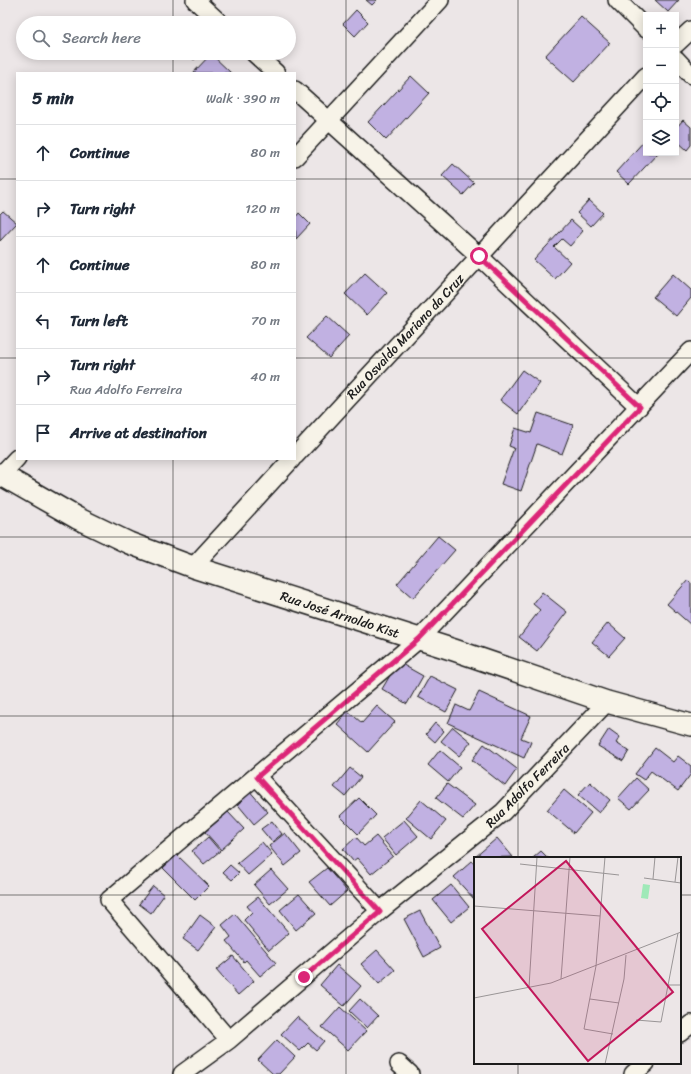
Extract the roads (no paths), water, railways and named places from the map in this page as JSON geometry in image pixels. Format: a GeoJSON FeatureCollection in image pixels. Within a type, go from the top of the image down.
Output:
{"type":"FeatureCollection","features":[{"type":"Feature","properties":{"kind":"street"},"geometry":{"type":"LineString","coordinates":[[195,0],[212,16]]}},
{"type":"Feature","properties":{"kind":"street"},"geometry":{"type":"LineString","coordinates":[[296,156],[440,0]]}},
{"type":"Feature","properties":{"kind":"street"},"geometry":{"type":"LineString","coordinates":[[617,0],[643,26]]}},
{"type":"Feature","properties":{"kind":"street"},"geometry":{"type":"LineString","coordinates":[[679,41],[691,30]]}},
{"type":"Feature","properties":{"kind":"street"},"geometry":{"type":"LineString","coordinates":[[262,60],[275,72]]}},
{"type":"Feature","properties":{"kind":"street"},"geometry":{"type":"LineString","coordinates":[[679,62],[691,75]]}},
{"type":"Feature","properties":{"kind":"street","name":"Rua Osvaldo Mariano da Cruz"},"geometry":{"type":"LineString","coordinates":[[296,455],[643,79]]}},
{"type":"Feature","properties":{"kind":"street"},"geometry":{"type":"LineString","coordinates":[[296,91],[479,256],[640,407]]}},
{"type":"Feature","properties":{"kind":"street"},"geometry":{"type":"LineString","coordinates":[[228,1040],[109,900],[257,777],[419,639],[640,407],[691,351]]}},
{"type":"Feature","properties":{"kind":"street"},"geometry":{"type":"LineString","coordinates":[[1,475],[16,459]]}},
{"type":"Feature","properties":{"kind":"street"},"geometry":{"type":"LineString","coordinates":[[193,567],[291,460]]}},
{"type":"Feature","properties":{"kind":"street","name":"Rua José Arnoldo Kist"},"geometry":{"type":"LineString","coordinates":[[1,475],[77,518],[129,543],[193,567],[419,639],[607,702],[691,725]]}},
{"type":"Feature","properties":{"kind":"street","name":"Rua Adolfo Ferreira"},"geometry":{"type":"LineString","coordinates":[[182,1074],[228,1040],[380,912],[503,812],[607,702]]}},
{"type":"Feature","properties":{"kind":"street"},"geometry":{"type":"LineString","coordinates":[[257,777],[380,912]]}},
{"type":"Feature","properties":{"kind":"street"},"geometry":{"type":"LineString","coordinates":[[681,1032],[691,1024]]}},
{"type":"Feature","properties":{"kind":"street"},"geometry":{"type":"LineString","coordinates":[[633,1074],[645,1064]]}}]}
